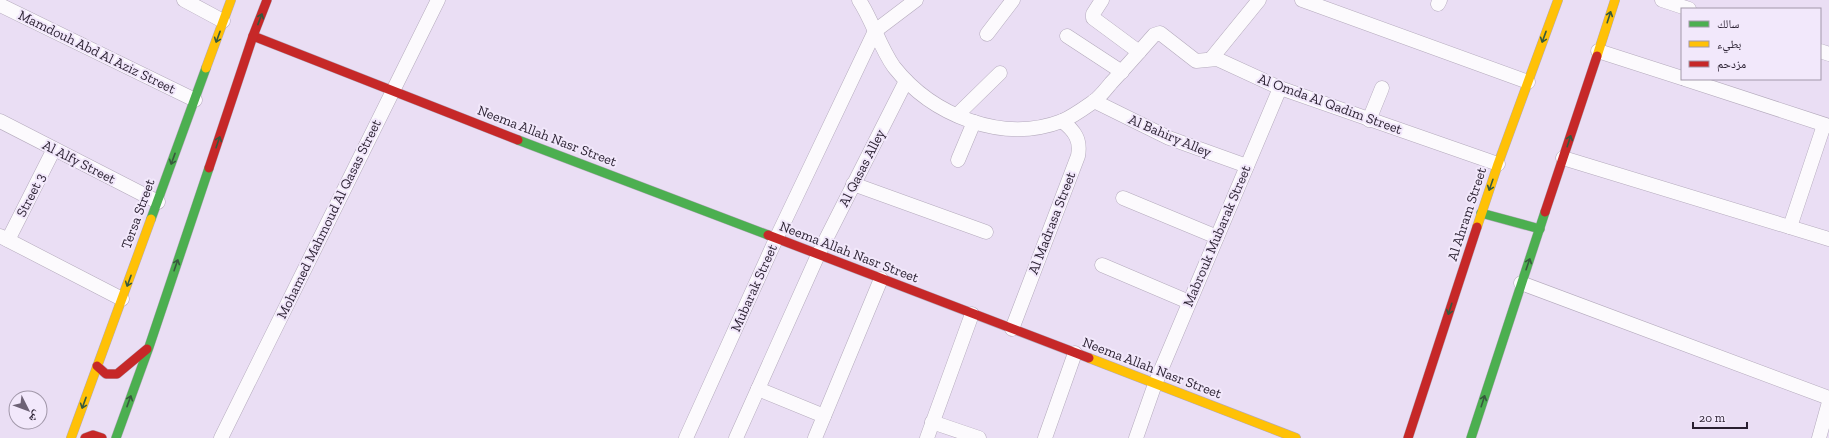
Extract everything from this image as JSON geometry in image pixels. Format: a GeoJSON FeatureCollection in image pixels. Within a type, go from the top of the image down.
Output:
{"type":"FeatureCollection","features":[{"type":"Feature","properties":{"kind":"main road","name":"Tersa Street"},"geometry":{"type":"LineString","coordinates":[[71,438],[231,0]]}},
{"type":"Feature","properties":{"kind":"main road"},"geometry":{"type":"LineString","coordinates":[[116,438],[149,347],[253,36],[267,0]]}},
{"type":"Feature","properties":{"kind":"main road","name":"Al Ahram Street"},"geometry":{"type":"LineString","coordinates":[[1408,438],[1481,213],[1558,0]]}},
{"type":"Feature","properties":{"kind":"main road"},"geometry":{"type":"LineString","coordinates":[[1471,438],[1615,0]]}},
{"type":"Feature","properties":{"kind":"main road","name":"Neema Allah Nasr Street"},"geometry":{"type":"LineString","coordinates":[[253,36],[392,92],[1296,438]]}},
{"type":"Feature","properties":{"kind":"main road"},"geometry":{"type":"LineString","coordinates":[[1481,213],[1540,229]]}},
{"type":"Feature","properties":{"kind":"main road"},"geometry":{"type":"LineString","coordinates":[[97,366],[106,374],[117,374],[149,347]]}},
{"type":"Feature","properties":{"kind":"main road"},"geometry":{"type":"LineString","coordinates":[[85,438],[93,435],[102,438]]}},
{"type":"Feature","properties":{"kind":"street"},"geometry":{"type":"LineString","coordinates":[[184,0],[223,21]]}},
{"type":"Feature","properties":{"kind":"street","name":"Mohamed Mahmoud Al Qasas Street"},"geometry":{"type":"LineString","coordinates":[[221,438],[438,0]]}},
{"type":"Feature","properties":{"kind":"street","name":"Al Omda Al Qadim Street"},"geometry":{"type":"LineString","coordinates":[[859,0],[894,66],[906,81],[930,100],[974,122],[995,127],[1018,129],[1040,127],[1062,121],[1094,101],[1154,36],[1160,33],[1196,61],[1200,62],[1212,59],[1220,60],[1280,88],[1498,164]]}},
{"type":"Feature","properties":{"kind":"street"},"geometry":{"type":"LineString","coordinates":[[875,31],[916,0]]}},
{"type":"Feature","properties":{"kind":"street"},"geometry":{"type":"LineString","coordinates":[[987,34],[1013,0]]}},
{"type":"Feature","properties":{"kind":"street"},"geometry":{"type":"LineString","coordinates":[[1102,0],[1093,14],[1094,18],[1139,52]]}},
{"type":"Feature","properties":{"kind":"street"},"geometry":{"type":"LineString","coordinates":[[1212,59],[1259,0]]}},
{"type":"Feature","properties":{"kind":"street"},"geometry":{"type":"LineString","coordinates":[[1302,0],[1528,82]]}},
{"type":"Feature","properties":{"kind":"street"},"geometry":{"type":"LineString","coordinates":[[1662,0],[1686,8]]}},
{"type":"Feature","properties":{"kind":"street","name":"Mamdouh Abd Al Aziz Street"},"geometry":{"type":"LineString","coordinates":[[0,5],[195,100]]}},
{"type":"Feature","properties":{"kind":"street","name":"Mubarak Street"},"geometry":{"type":"LineString","coordinates":[[686,438],[776,239],[875,31]]}},
{"type":"Feature","properties":{"kind":"street"},"geometry":{"type":"LineString","coordinates":[[1067,36],[1122,72]]}},
{"type":"Feature","properties":{"kind":"street"},"geometry":{"type":"LineString","coordinates":[[1598,51],[1681,78]]}},
{"type":"Feature","properties":{"kind":"street"},"geometry":{"type":"LineString","coordinates":[[956,114],[1000,74]]}},
{"type":"Feature","properties":{"kind":"street"},"geometry":{"type":"LineString","coordinates":[[1686,80],[1827,126],[1790,227]]}},
{"type":"Feature","properties":{"kind":"street","name":"Al Qasas Alley"},"geometry":{"type":"LineString","coordinates":[[736,438],[818,255],[906,81]]}},
{"type":"Feature","properties":{"kind":"street","name":"Mabrouk Mubarak Street"},"geometry":{"type":"LineString","coordinates":[[1136,438],[1155,384],[1280,88]]}},
{"type":"Feature","properties":{"kind":"street"},"geometry":{"type":"LineString","coordinates":[[1369,120],[1382,88]]}},
{"type":"Feature","properties":{"kind":"street","name":"Al Bahiry Alley"},"geometry":{"type":"LineString","coordinates":[[1094,101],[1169,138],[1247,166]]}},
{"type":"Feature","properties":{"kind":"street","name":"Al Alfy Street"},"geometry":{"type":"LineString","coordinates":[[0,121],[158,202]]}},
{"type":"Feature","properties":{"kind":"street","name":"Al Madrasa Street"},"geometry":{"type":"LineString","coordinates":[[1012,329],[1078,156],[1078,140],[1075,132],[1062,121]]}},
{"type":"Feature","properties":{"kind":"street"},"geometry":{"type":"LineString","coordinates":[[958,160],[974,122]]}},
{"type":"Feature","properties":{"kind":"street","name":"Street 3"},"geometry":{"type":"LineString","coordinates":[[4,238],[54,149]]}},
{"type":"Feature","properties":{"kind":"street"},"geometry":{"type":"LineString","coordinates":[[1563,158],[1829,239]]}},
{"type":"Feature","properties":{"kind":"street"},"geometry":{"type":"LineString","coordinates":[[853,184],[986,232]]}},
{"type":"Feature","properties":{"kind":"street"},"geometry":{"type":"LineString","coordinates":[[1123,198],[1217,237]]}},
{"type":"Feature","properties":{"kind":"street"},"geometry":{"type":"LineString","coordinates":[[4,238],[122,299]]}},
{"type":"Feature","properties":{"kind":"street"},"geometry":{"type":"LineString","coordinates":[[1102,265],[1190,302]]}},
{"type":"Feature","properties":{"kind":"street"},"geometry":{"type":"LineString","coordinates":[[815,438],[881,279]]}},
{"type":"Feature","properties":{"kind":"street"},"geometry":{"type":"LineString","coordinates":[[1521,284],[1829,398]]}},
{"type":"Feature","properties":{"kind":"street"},"geometry":{"type":"LineString","coordinates":[[927,438],[972,314]]}},
{"type":"Feature","properties":{"kind":"street"},"geometry":{"type":"LineString","coordinates":[[1045,438],[1075,353]]}},
{"type":"Feature","properties":{"kind":"street"},"geometry":{"type":"LineString","coordinates":[[758,389],[824,416]]}},
{"type":"Feature","properties":{"kind":"street"},"geometry":{"type":"LineString","coordinates":[[1819,438],[1829,402]]}},
{"type":"Feature","properties":{"kind":"street"},"geometry":{"type":"LineString","coordinates":[[932,422],[979,438]]}},
{"type":"Feature","properties":{"kind":"traffic: fast"},"geometry":{"type":"LineString","coordinates":[[151,219],[206,68]]}},
{"type":"Feature","properties":{"kind":"traffic: fast"},"geometry":{"type":"LineString","coordinates":[[518,140],[768,235]]}},
{"type":"Feature","properties":{"kind":"traffic: fast"},"geometry":{"type":"LineString","coordinates":[[116,438],[149,347],[209,168]]}},
{"type":"Feature","properties":{"kind":"traffic: fast"},"geometry":{"type":"LineString","coordinates":[[1471,438],[1545,212]]}},
{"type":"Feature","properties":{"kind":"traffic: fast"},"geometry":{"type":"LineString","coordinates":[[1481,213],[1540,229]]}},
{"type":"Feature","properties":{"kind":"traffic: slow"},"geometry":{"type":"LineString","coordinates":[[206,68],[231,0]]}},
{"type":"Feature","properties":{"kind":"traffic: slow"},"geometry":{"type":"LineString","coordinates":[[1477,227],[1498,164],[1558,0]]}},
{"type":"Feature","properties":{"kind":"traffic: slow"},"geometry":{"type":"LineString","coordinates":[[1597,56],[1615,0]]}},
{"type":"Feature","properties":{"kind":"traffic: slow"},"geometry":{"type":"LineString","coordinates":[[71,438],[151,219]]}},
{"type":"Feature","properties":{"kind":"traffic: slow"},"geometry":{"type":"LineString","coordinates":[[1089,358],[1296,438]]}},
{"type":"Feature","properties":{"kind":"traffic: jam"},"geometry":{"type":"LineString","coordinates":[[209,168],[253,36],[267,0]]}},
{"type":"Feature","properties":{"kind":"traffic: jam"},"geometry":{"type":"LineString","coordinates":[[253,36],[518,140]]}},
{"type":"Feature","properties":{"kind":"traffic: jam"},"geometry":{"type":"LineString","coordinates":[[1545,212],[1597,56]]}},
{"type":"Feature","properties":{"kind":"traffic: jam"},"geometry":{"type":"LineString","coordinates":[[1408,438],[1477,227]]}},
{"type":"Feature","properties":{"kind":"traffic: jam"},"geometry":{"type":"LineString","coordinates":[[768,235],[1089,358]]}},
{"type":"Feature","properties":{"kind":"traffic: jam"},"geometry":{"type":"LineString","coordinates":[[97,366],[106,374],[117,374],[147,349]]}},
{"type":"Feature","properties":{"kind":"traffic: jam"},"geometry":{"type":"LineString","coordinates":[[85,438],[93,435],[102,438]]}}]}
